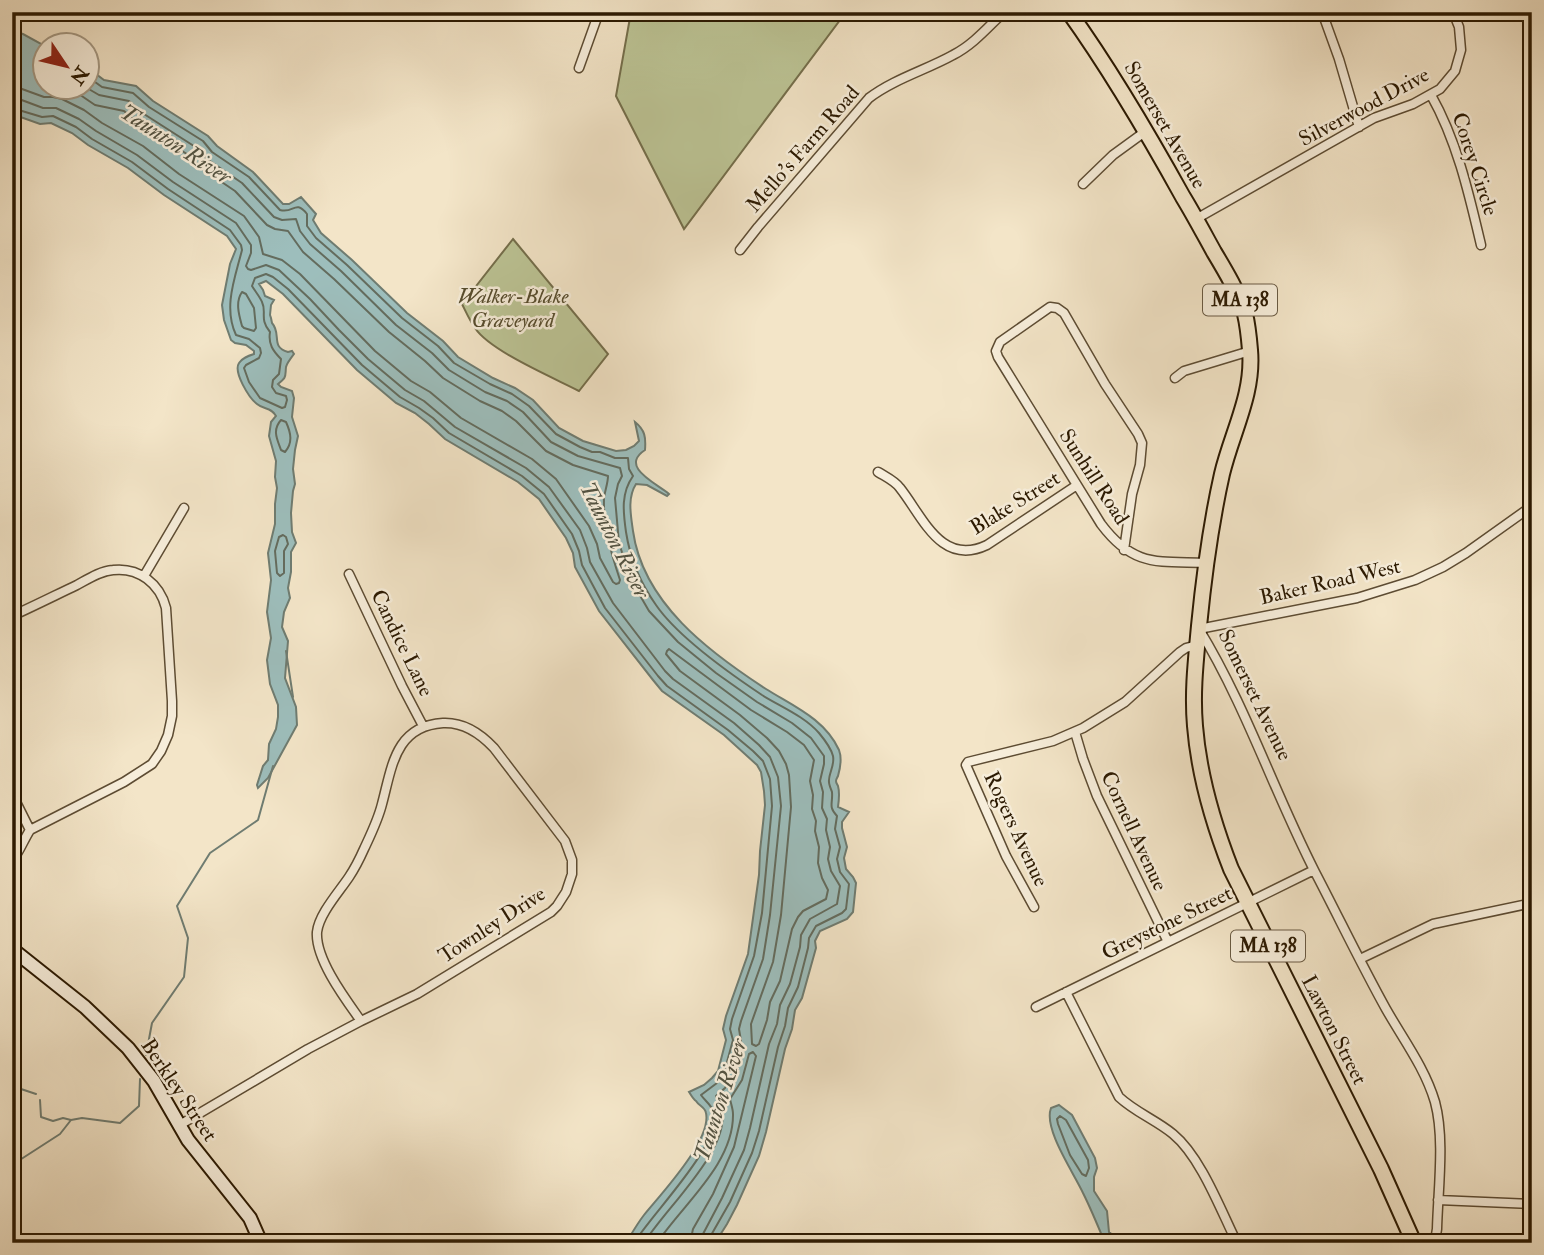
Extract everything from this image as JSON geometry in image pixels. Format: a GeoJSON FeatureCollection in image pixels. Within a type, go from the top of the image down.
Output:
{"type":"FeatureCollection","features":[{"type":"Feature","properties":{"kind":"main road","name":"Somerset Avenue"},"geometry":{"type":"LineString","coordinates":[[1069,12],[1146,131],[1240,301],[1248,326],[1251,351],[1248,388],[1222,474],[1199,629]]}},
{"type":"Feature","properties":{"kind":"main road","name":"Lawton Street"},"geometry":{"type":"LineString","coordinates":[[1199,629],[1194,696],[1195,726],[1198,755],[1216,832],[1247,903],[1381,1169],[1414,1243]]}},
{"type":"Feature","properties":{"kind":"main road","name":"Berkley Street"},"geometry":{"type":"LineString","coordinates":[[12,949],[85,1007],[135,1055],[154,1082],[178,1126],[250,1218],[261,1243]]}},
{"type":"Feature","properties":{"kind":"street"},"geometry":{"type":"LineString","coordinates":[[579,68],[599,12]]}},
{"type":"Feature","properties":{"kind":"street","name":"Mello's Farm Road"},"geometry":{"type":"LineString","coordinates":[[740,250],[869,98],[880,89],[964,49],[1004,12]]}},
{"type":"Feature","properties":{"kind":"street"},"geometry":{"type":"LineString","coordinates":[[1322,12],[1359,127]]}},
{"type":"Feature","properties":{"kind":"street","name":"Silverwood Drive"},"geometry":{"type":"LineString","coordinates":[[1196,219],[1374,118],[1413,104],[1440,89],[1455,71],[1458,60],[1461,40],[1453,12]]}},
{"type":"Feature","properties":{"kind":"street","name":"Corey Circle"},"geometry":{"type":"LineString","coordinates":[[1431,95],[1456,153],[1481,245]]}},
{"type":"Feature","properties":{"kind":"street"},"geometry":{"type":"LineString","coordinates":[[1083,184],[1113,155],[1146,131]]}},
{"type":"Feature","properties":{"kind":"street","name":"Sunhill Road"},"geometry":{"type":"LineString","coordinates":[[1124,550],[1142,443],[1064,313],[1057,308],[1047,309],[1002,340],[996,348],[998,357],[1101,524],[1124,550],[1136,556],[1207,563]]}},
{"type":"Feature","properties":{"kind":"street"},"geometry":{"type":"LineString","coordinates":[[1175,378],[1184,371],[1251,351]]}},
{"type":"Feature","properties":{"kind":"street","name":"Blake Street"},"geometry":{"type":"LineString","coordinates":[[878,472],[900,488],[937,538],[949,547],[965,550],[987,545],[1077,485]]}},
{"type":"Feature","properties":{"kind":"street","name":"Baker Road West"},"geometry":{"type":"LineString","coordinates":[[1199,629],[1357,598],[1415,580],[1466,554],[1532,506]]}},
{"type":"Feature","properties":{"kind":"street"},"geometry":{"type":"LineString","coordinates":[[144,576],[184,508]]}},
{"type":"Feature","properties":{"kind":"street"},"geometry":{"type":"LineString","coordinates":[[12,616],[106,571],[123,570],[144,576],[158,589],[166,608],[173,701],[170,726],[157,758],[141,773],[30,830],[12,861]]}},
{"type":"Feature","properties":{"kind":"street","name":"Candice Lane"},"geometry":{"type":"LineString","coordinates":[[349,574],[423,726]]}},
{"type":"Feature","properties":{"kind":"street","name":"Somerset Avenue"},"geometry":{"type":"LineString","coordinates":[[1199,629],[1222,668],[1314,870],[1432,1092],[1440,1138],[1436,1232],[1431,1243]]}},
{"type":"Feature","properties":{"kind":"street"},"geometry":{"type":"LineString","coordinates":[[1075,732],[1125,702],[1180,652],[1197,645]]}},
{"type":"Feature","properties":{"kind":"street","name":"Townley Drive"},"geometry":{"type":"LineString","coordinates":[[178,1126],[308,1049],[428,988],[551,912],[566,892],[572,874],[572,860],[565,841],[494,748],[481,734],[457,724],[423,726]]}},
{"type":"Feature","properties":{"kind":"street"},"geometry":{"type":"LineString","coordinates":[[361,1021],[323,957],[317,930],[369,839],[396,753],[407,739],[423,726]]}},
{"type":"Feature","properties":{"kind":"street","name":"Rogers Avenue"},"geometry":{"type":"LineString","coordinates":[[1034,908],[1006,856],[966,765],[968,762],[1053,741],[1075,732]]}},
{"type":"Feature","properties":{"kind":"street","name":"Cornell Avenue"},"geometry":{"type":"LineString","coordinates":[[1075,732],[1097,796],[1168,942]]}},
{"type":"Feature","properties":{"kind":"street"},"geometry":{"type":"LineString","coordinates":[[12,794],[30,830]]}},
{"type":"Feature","properties":{"kind":"street"},"geometry":{"type":"LineString","coordinates":[[12,847],[22,843]]}},
{"type":"Feature","properties":{"kind":"street","name":"Greystone Street"},"geometry":{"type":"LineString","coordinates":[[1036,1007],[1314,870]]}},
{"type":"Feature","properties":{"kind":"street"},"geometry":{"type":"LineString","coordinates":[[1360,959],[1433,924],[1532,903]]}},
{"type":"Feature","properties":{"kind":"street"},"geometry":{"type":"LineString","coordinates":[[1066,992],[1119,1097],[1172,1133],[1188,1149],[1237,1243]]}},
{"type":"Feature","properties":{"kind":"street"},"geometry":{"type":"LineString","coordinates":[[1438,1200],[1532,1204]]}},
{"type":"Feature","properties":{"kind":"green space"},"geometry":{"type":"Polygon","coordinates":[[[631,12],[846,12],[684,229],[616,96],[631,12]]]}},
{"type":"Feature","properties":{"kind":"green space","name":"Walker-Blake Graveyard"},"geometry":{"type":"Polygon","coordinates":[[[513,239],[608,354],[579,391],[494,346],[475,328],[462,304],[513,239]]]}},
{"type":"Feature","properties":{"kind":"water","name":"Taunton River"},"geometry":{"type":"Polygon","coordinates":[[[12,31],[32,39],[32,102],[102,102],[102,78],[136,86],[153,101],[208,136],[217,146],[253,172],[283,204],[289,204],[301,197],[316,214],[313,220],[321,233],[407,313],[443,341],[458,357],[533,400],[559,428],[583,441],[616,451],[626,450],[639,441],[635,422],[643,431],[645,450],[638,456],[638,468],[649,480],[669,494],[667,496],[647,485],[636,484],[631,495],[633,531],[639,557],[650,581],[664,603],[702,642],[744,675],[807,714],[833,739],[840,756],[836,781],[839,791],[838,807],[849,812],[842,822],[847,847],[844,858],[846,869],[856,883],[853,912],[847,919],[820,931],[815,941],[816,948],[802,998],[795,1010],[759,1156],[737,1205],[715,1243],[626,1243],[641,1218],[693,1152],[706,1124],[705,1111],[689,1092],[704,1085],[718,1071],[726,1040],[723,1029],[726,1016],[748,954],[765,805],[761,772],[757,765],[724,735],[662,691],[599,611],[575,567],[573,553],[566,538],[539,499],[518,482],[445,439],[415,413],[396,403],[357,370],[283,294],[266,281],[259,284],[265,296],[274,300],[270,315],[279,347],[294,354],[287,365],[284,378],[278,384],[292,391],[292,417],[298,436],[291,513],[292,532],[296,543],[291,552],[288,588],[290,598],[282,627],[288,641],[285,678],[296,707],[297,725],[268,778],[258,788],[278,717],[278,705],[270,684],[267,660],[271,638],[267,612],[271,580],[268,553],[275,524],[277,488],[276,461],[269,436],[271,422],[276,416],[254,401],[246,391],[238,367],[243,358],[254,354],[254,351],[231,340],[224,320],[222,305],[230,264],[236,249],[227,236],[72,133],[51,123],[40,124],[12,114],[12,31]]]}},
{"type":"Feature","properties":{"kind":"water"},"geometry":{"type":"Polygon","coordinates":[[[1059,1105],[1072,1115],[1095,1158],[1097,1168],[1094,1191],[1107,1211],[1109,1232],[1123,1243],[1105,1243],[1055,1139],[1051,1127],[1051,1108],[1059,1105]]]}},
{"type":"Feature","properties":{"kind":"waterway"},"geometry":{"type":"LineString","coordinates":[[226,12],[228,18]]}},
{"type":"Feature","properties":{"kind":"waterway"},"geometry":{"type":"LineString","coordinates":[[286,651],[293,697]]}},
{"type":"Feature","properties":{"kind":"waterway"},"geometry":{"type":"LineString","coordinates":[[146,1055],[152,1023],[184,977],[188,938],[177,906],[210,853],[258,820],[273,766]]}},
{"type":"Feature","properties":{"kind":"waterway"},"geometry":{"type":"LineString","coordinates":[[12,1165],[60,1134],[71,1120],[82,1118],[120,1123],[139,1106],[140,1079]]}},
{"type":"Feature","properties":{"kind":"waterway"},"geometry":{"type":"LineString","coordinates":[[12,1086],[36,1094]]}},
{"type":"Feature","properties":{"kind":"waterway"},"geometry":{"type":"LineString","coordinates":[[40,1100],[41,1117],[53,1121],[63,1118],[71,1120]]}}]}
